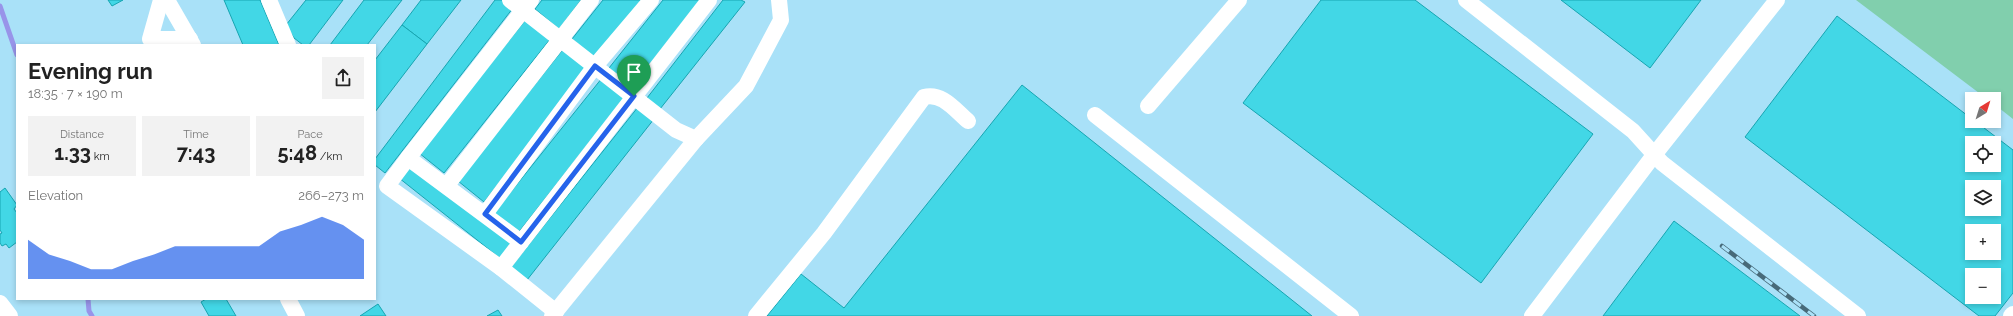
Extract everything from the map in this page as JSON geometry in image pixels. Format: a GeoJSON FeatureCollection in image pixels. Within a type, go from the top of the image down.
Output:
{"type":"FeatureCollection","features":[{"type":"Feature","properties":{"kind":"street"},"geometry":{"type":"LineString","coordinates":[[161,0],[150,40],[192,42]]}},
{"type":"Feature","properties":{"kind":"street"},"geometry":{"type":"LineString","coordinates":[[167,0],[192,42]]}},
{"type":"Feature","properties":{"kind":"street"},"geometry":{"type":"LineString","coordinates":[[269,0],[288,44]]}},
{"type":"Feature","properties":{"kind":"street"},"geometry":{"type":"LineString","coordinates":[[510,0],[527,5],[560,39],[676,130],[696,139]]}},
{"type":"Feature","properties":{"kind":"street"},"geometry":{"type":"LineString","coordinates":[[447,185],[591,0]]}},
{"type":"Feature","properties":{"kind":"street"},"geometry":{"type":"LineString","coordinates":[[485,214],[595,66],[651,0]]}},
{"type":"Feature","properties":{"kind":"street"},"geometry":{"type":"LineString","coordinates":[[501,268],[709,0]]}},
{"type":"Feature","properties":{"kind":"street"},"geometry":{"type":"LineString","coordinates":[[527,5],[387,186],[501,268],[554,314],[696,139],[746,86],[781,20],[778,0]]}},
{"type":"Feature","properties":{"kind":"street"},"geometry":{"type":"LineString","coordinates":[[1148,106],[1239,0]]}},
{"type":"Feature","properties":{"kind":"street"},"geometry":{"type":"LineString","coordinates":[[1466,0],[1634,130],[1654,155],[1858,316]]}},
{"type":"Feature","properties":{"kind":"street"},"geometry":{"type":"LineString","coordinates":[[1532,316],[1654,155],[1776,0]]}},
{"type":"Feature","properties":{"kind":"street"},"geometry":{"type":"LineString","coordinates":[[756,316],[824,233],[924,97],[932,95],[940,97],[968,121]]}},
{"type":"Feature","properties":{"kind":"street"},"geometry":{"type":"LineString","coordinates":[[1095,115],[1351,316]]}},
{"type":"Feature","properties":{"kind":"street"},"geometry":{"type":"LineString","coordinates":[[408,158],[447,185],[521,242]]}},
{"type":"Feature","properties":{"kind":"street"},"geometry":{"type":"LineString","coordinates":[[289,300],[298,316]]}},
{"type":"Feature","properties":{"kind":"street"},"geometry":{"type":"LineString","coordinates":[[0,304],[10,316]]}},
{"type":"Feature","properties":{"kind":"green space"},"geometry":{"type":"Polygon","coordinates":[[[1856,0],[2013,0],[2013,119],[2001,110],[2001,92],[1978,92],[1856,0]]]}},
{"type":"Feature","properties":{"kind":"building"},"geometry":{"type":"Polygon","coordinates":[[[108,0],[123,0],[112,6],[108,0]]]}},
{"type":"Feature","properties":{"kind":"building"},"geometry":{"type":"Polygon","coordinates":[[[224,0],[260,0],[279,44],[243,44],[224,0]]]}},
{"type":"Feature","properties":{"kind":"building"},"geometry":{"type":"Polygon","coordinates":[[[306,0],[343,0],[310,44],[302,44],[294,38],[286,25],[306,0]]]}},
{"type":"Feature","properties":{"kind":"building"},"geometry":{"type":"Polygon","coordinates":[[[364,0],[402,0],[368,44],[331,44],[364,0]]]}},
{"type":"Feature","properties":{"kind":"building"},"geometry":{"type":"Polygon","coordinates":[[[421,0],[461,0],[427,44],[402,25],[421,0]]]}},
{"type":"Feature","properties":{"kind":"building"},"geometry":{"type":"Polygon","coordinates":[[[495,0],[502,0],[513,8],[385,173],[376,166],[376,158],[495,0]]]}},
{"type":"Feature","properties":{"kind":"building"},"geometry":{"type":"Polygon","coordinates":[[[542,0],[581,0],[559,29],[535,9],[542,0]]]}},
{"type":"Feature","properties":{"kind":"building"},"geometry":{"type":"Polygon","coordinates":[[[603,0],[646,0],[599,62],[572,39],[603,0]]]}},
{"type":"Feature","properties":{"kind":"building"},"geometry":{"type":"Polygon","coordinates":[[[663,0],[700,0],[632,87],[609,68],[663,0]]]}},
{"type":"Feature","properties":{"kind":"building"},"geometry":{"type":"Polygon","coordinates":[[[723,0],[741,0],[745,2],[660,109],[647,98],[723,0]]]}},
{"type":"Feature","properties":{"kind":"building"},"geometry":{"type":"Polygon","coordinates":[[[1321,0],[1415,0],[1593,134],[1481,283],[1243,103],[1321,0]]]}},
{"type":"Feature","properties":{"kind":"building"},"geometry":{"type":"Polygon","coordinates":[[[1561,0],[1701,0],[1650,68],[1561,0]]]}},
{"type":"Feature","properties":{"kind":"building"},"geometry":{"type":"Polygon","coordinates":[[[1837,16],[1965,114],[1965,128],[1984,128],[1995,136],[1965,136],[1965,172],[2001,172],[2001,141],[2013,150],[2013,293],[1995,316],[1979,316],[1745,137],[1837,16]]]}},
{"type":"Feature","properties":{"kind":"building"},"geometry":{"type":"Polygon","coordinates":[[[527,18],[551,38],[444,173],[419,153],[527,18]]]}},
{"type":"Feature","properties":{"kind":"building"},"geometry":{"type":"Polygon","coordinates":[[[402,25],[427,44],[376,111],[376,59],[402,25]]]}},
{"type":"Feature","properties":{"kind":"building"},"geometry":{"type":"Polygon","coordinates":[[[564,48],[589,68],[484,202],[458,181],[564,48]]]}},
{"type":"Feature","properties":{"kind":"building"},"geometry":{"type":"Polygon","coordinates":[[[602,78],[625,97],[518,233],[494,213],[602,78]]]}},
{"type":"Feature","properties":{"kind":"building"},"geometry":{"type":"Polygon","coordinates":[[[1022,85],[1312,316],[767,316],[801,274],[844,308],[1022,85]]]}},
{"type":"Feature","properties":{"kind":"building"},"geometry":{"type":"Polygon","coordinates":[[[638,107],[654,119],[527,280],[511,267],[638,107]]]}},
{"type":"Feature","properties":{"kind":"building"},"geometry":{"type":"Polygon","coordinates":[[[413,162],[512,242],[501,259],[399,178],[413,162]]]}},
{"type":"Feature","properties":{"kind":"building"},"geometry":{"type":"Polygon","coordinates":[[[5,188],[16,204],[14,209],[16,212],[16,243],[9,248],[6,244],[2,246],[0,243],[0,234],[2,233],[0,230],[0,192],[5,188]]]}},
{"type":"Feature","properties":{"kind":"building"},"geometry":{"type":"Polygon","coordinates":[[[1674,221],[1800,316],[1603,316],[1674,221]]]}},
{"type":"Feature","properties":{"kind":"building"},"geometry":{"type":"Polygon","coordinates":[[[204,300],[227,300],[236,316],[209,316],[201,302],[204,300]]]}},
{"type":"Feature","properties":{"kind":"building"},"geometry":{"type":"Polygon","coordinates":[[[378,304],[386,316],[360,316],[378,304]]]}},
{"type":"Feature","properties":{"kind":"building"},"geometry":{"type":"Polygon","coordinates":[[[498,310],[502,316],[487,316],[498,310]]]}},
{"type":"Feature","properties":{"kind":"waterway"},"geometry":{"type":"LineString","coordinates":[[0,6],[16,52]]}},
{"type":"Feature","properties":{"kind":"waterway"},"geometry":{"type":"LineString","coordinates":[[88,300],[89,311],[92,316]]}},
{"type":"Feature","properties":{"kind":"railway"},"geometry":{"type":"LineString","coordinates":[[1722,246],[1814,316]]}},
{"type":"Feature","properties":{"kind":"route"},"geometry":{"type":"LineString","coordinates":[[595,66],[634,96],[521,242],[485,214],[595,66]]}}]}
